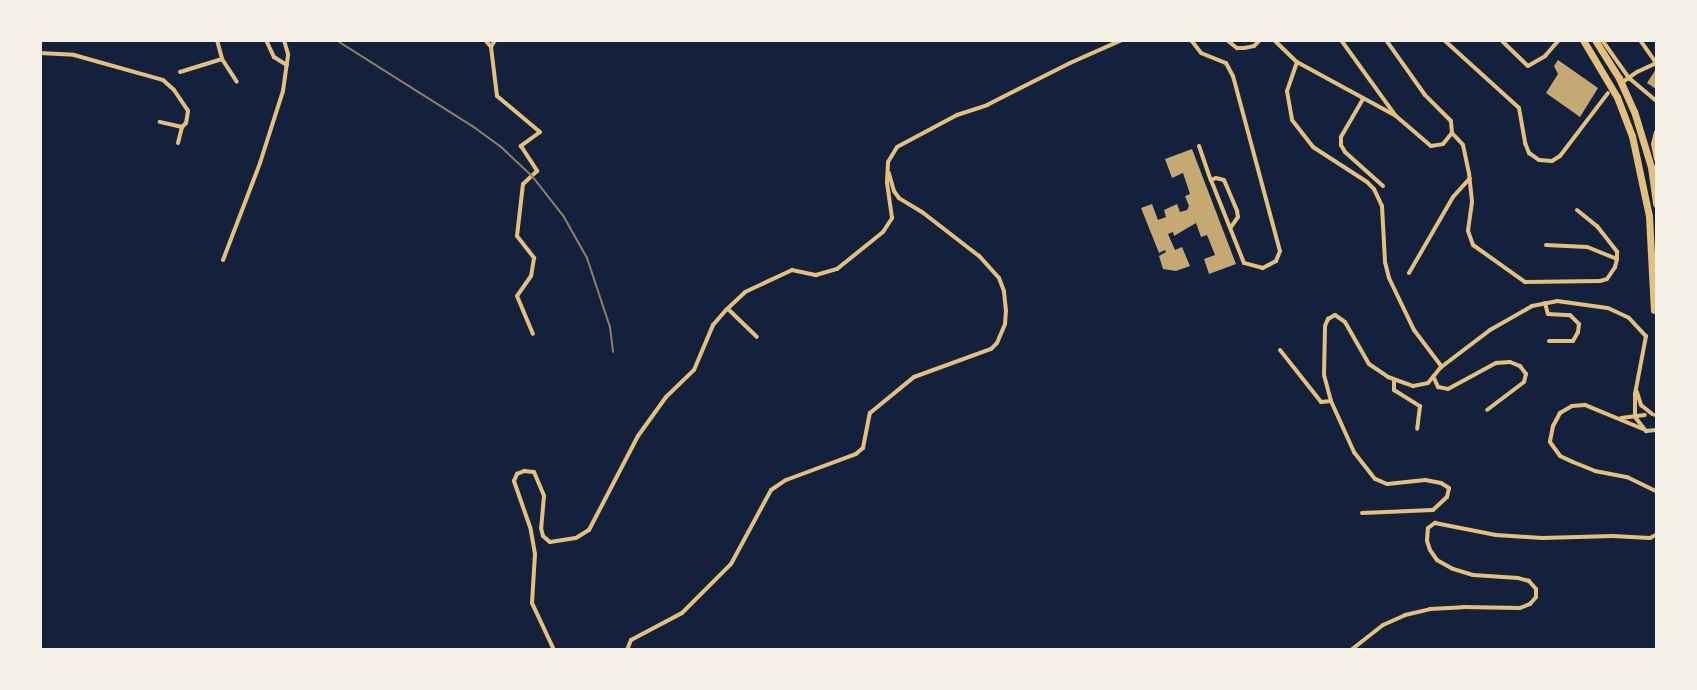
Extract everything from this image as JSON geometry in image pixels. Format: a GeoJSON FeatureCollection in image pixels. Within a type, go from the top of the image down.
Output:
{"type":"FeatureCollection","features":[{"type":"Feature","properties":{"kind":"highway"},"geometry":{"type":"LineString","coordinates":[[1583,40],[1607,79],[1625,116],[1645,191],[1652,249],[1654,310]]}},
{"type":"Feature","properties":{"kind":"highway"},"geometry":{"type":"LineString","coordinates":[[1595,40],[1619,78],[1634,111],[1646,148],[1656,204]]}},
{"type":"Feature","properties":{"kind":"street"},"geometry":{"type":"LineString","coordinates":[[217,40],[222,59],[237,82]]}},
{"type":"Feature","properties":{"kind":"street"},"geometry":{"type":"LineString","coordinates":[[266,40],[274,57],[287,65]]}},
{"type":"Feature","properties":{"kind":"street"},"geometry":{"type":"LineString","coordinates":[[223,260],[260,163],[283,90],[287,65],[284,40]]}},
{"type":"Feature","properties":{"kind":"street"},"geometry":{"type":"LineString","coordinates":[[485,40],[491,47],[497,96],[540,132],[521,146],[537,171],[523,184],[517,236],[534,258],[531,276],[517,296],[533,334]]}},
{"type":"Feature","properties":{"kind":"street"},"geometry":{"type":"LineString","coordinates":[[491,47],[495,40]]}},
{"type":"Feature","properties":{"kind":"street"},"geometry":{"type":"LineString","coordinates":[[554,650],[532,603],[535,554],[514,478],[524,471],[534,472],[544,496],[541,528],[543,536],[550,542],[576,538],[589,530],[644,427],[670,393],[694,370],[713,325],[728,309],[745,292],[792,270],[804,274],[825,273],[837,269],[883,232],[892,218],[888,170],[890,155],[904,141],[1122,40]]}},
{"type":"Feature","properties":{"kind":"street"},"geometry":{"type":"LineString","coordinates":[[1191,40],[1196,49],[1222,61],[1231,71],[1280,251],[1276,261],[1263,268],[1244,263],[1199,146]]}},
{"type":"Feature","properties":{"kind":"street"},"geometry":{"type":"LineString","coordinates":[[1227,40],[1238,48],[1254,46],[1260,40]]}},
{"type":"Feature","properties":{"kind":"street"},"geometry":{"type":"LineString","coordinates":[[1274,40],[1297,62],[1396,116]]}},
{"type":"Feature","properties":{"kind":"street"},"geometry":{"type":"LineString","coordinates":[[1341,40],[1396,116],[1431,146],[1443,144],[1452,133]]}},
{"type":"Feature","properties":{"kind":"street"},"geometry":{"type":"LineString","coordinates":[[1386,40],[1425,95],[1451,121],[1452,133],[1463,145],[1472,202],[1468,231],[1471,243],[1521,281],[1600,281],[1608,279],[1617,259],[1617,252],[1597,226],[1576,210]]}},
{"type":"Feature","properties":{"kind":"street"},"geometry":{"type":"LineString","coordinates":[[1444,40],[1519,108],[1525,143],[1529,153],[1539,160],[1552,161],[1560,156],[1608,93]]}},
{"type":"Feature","properties":{"kind":"street"},"geometry":{"type":"LineString","coordinates":[[1501,40],[1527,66],[1559,40]]}},
{"type":"Feature","properties":{"kind":"street"},"geometry":{"type":"LineString","coordinates":[[1506,45],[1510,40]]}},
{"type":"Feature","properties":{"kind":"street"},"geometry":{"type":"LineString","coordinates":[[1602,40],[1629,78],[1656,101]]}},
{"type":"Feature","properties":{"kind":"street"},"geometry":{"type":"LineString","coordinates":[[1624,81],[1656,63],[1640,40]]}},
{"type":"Feature","properties":{"kind":"street"},"geometry":{"type":"LineString","coordinates":[[40,53],[74,55],[163,81],[174,90],[188,111],[178,143]]}},
{"type":"Feature","properties":{"kind":"street"},"geometry":{"type":"LineString","coordinates":[[180,72],[222,59]]}},
{"type":"Feature","properties":{"kind":"street"},"geometry":{"type":"LineString","coordinates":[[1297,62],[1287,91],[1292,120],[1313,147],[1374,189],[1382,206],[1385,262],[1389,278],[1414,330],[1442,367]]}},
{"type":"Feature","properties":{"kind":"street"},"geometry":{"type":"LineString","coordinates":[[1362,99],[1341,137],[1341,145],[1345,152],[1383,186]]}},
{"type":"Feature","properties":{"kind":"street"},"geometry":{"type":"LineString","coordinates":[[160,122],[182,127]]}},
{"type":"Feature","properties":{"kind":"street"},"geometry":{"type":"LineString","coordinates":[[1656,132],[1653,144],[1656,160]]}},
{"type":"Feature","properties":{"kind":"street"},"geometry":{"type":"LineString","coordinates":[[627,650],[631,640],[671,622],[682,613],[731,564],[771,490],[786,480],[856,454],[863,448],[870,413],[914,377],[991,349],[998,343],[1005,324],[1004,291],[999,278],[980,256],[922,212],[899,198],[894,191],[888,170]]}},
{"type":"Feature","properties":{"kind":"street"},"geometry":{"type":"LineString","coordinates":[[1211,180],[1222,178],[1226,183],[1238,217],[1231,227]]}},
{"type":"Feature","properties":{"kind":"street"},"geometry":{"type":"LineString","coordinates":[[1409,273],[1453,197],[1470,178]]}},
{"type":"Feature","properties":{"kind":"street"},"geometry":{"type":"LineString","coordinates":[[1546,245],[1587,247],[1617,259]]}},
{"type":"Feature","properties":{"kind":"street"},"geometry":{"type":"LineString","coordinates":[[1362,513],[1433,510],[1447,497],[1449,488],[1441,483],[1425,480],[1387,484],[1375,479],[1354,452],[1331,401],[1324,375],[1325,326],[1328,319],[1335,315],[1346,322],[1369,364],[1394,380],[1421,386],[1434,378],[1442,367],[1506,319],[1545,303],[1574,302],[1608,308],[1637,324],[1646,336],[1647,342],[1636,388],[1635,417],[1643,428]]}},
{"type":"Feature","properties":{"kind":"street"},"geometry":{"type":"LineString","coordinates":[[1545,303],[1548,314],[1570,315],[1579,324],[1576,338],[1573,341],[1549,341]]}},
{"type":"Feature","properties":{"kind":"street"},"geometry":{"type":"LineString","coordinates":[[728,309],[757,337]]}},
{"type":"Feature","properties":{"kind":"street"},"geometry":{"type":"LineString","coordinates":[[1280,350],[1321,402],[1331,401]]}},
{"type":"Feature","properties":{"kind":"street"},"geometry":{"type":"LineString","coordinates":[[1434,378],[1438,387],[1448,389],[1496,363],[1510,362],[1520,366],[1526,374],[1524,382],[1487,410]]}},
{"type":"Feature","properties":{"kind":"street"},"geometry":{"type":"LineString","coordinates":[[1394,380],[1394,390],[1420,406],[1417,429]]}},
{"type":"Feature","properties":{"kind":"street"},"geometry":{"type":"LineString","coordinates":[[1636,388],[1641,405],[1655,415]]}},
{"type":"Feature","properties":{"kind":"street"},"geometry":{"type":"LineString","coordinates":[[1656,435],[1585,405],[1572,406],[1560,413],[1552,426],[1550,442],[1560,456],[1595,471],[1627,477],[1656,492]]}},
{"type":"Feature","properties":{"kind":"street"},"geometry":{"type":"LineString","coordinates":[[1620,418],[1655,415]]}},
{"type":"Feature","properties":{"kind":"street"},"geometry":{"type":"LineString","coordinates":[[1643,428],[1646,416]]}},
{"type":"Feature","properties":{"kind":"street"},"geometry":{"type":"LineString","coordinates":[[1650,432],[1656,430]]}},
{"type":"Feature","properties":{"kind":"street"},"geometry":{"type":"LineString","coordinates":[[1350,650],[1383,625],[1405,615],[1430,609],[1463,607],[1508,610],[1530,604],[1536,597],[1536,589],[1529,581],[1518,578],[1473,575],[1453,569],[1437,560],[1427,541],[1428,528],[1435,523],[1496,536],[1530,538],[1650,538],[1656,535]]}},
{"type":"Feature","properties":{"kind":"building"},"geometry":{"type":"Polygon","coordinates":[[[1558,60],[1598,88],[1580,117],[1546,93],[1558,74],[1554,66],[1558,60]]]}},
{"type":"Feature","properties":{"kind":"building"},"geometry":{"type":"Polygon","coordinates":[[[1656,69],[1656,89],[1647,83],[1656,69]]]}},
{"type":"Feature","properties":{"kind":"building"},"geometry":{"type":"Polygon","coordinates":[[[1192,149],[1236,264],[1209,274],[1204,259],[1215,255],[1207,235],[1201,237],[1196,223],[1174,236],[1173,232],[1168,234],[1175,250],[1182,247],[1190,266],[1176,271],[1163,269],[1159,256],[1166,252],[1165,250],[1159,253],[1141,208],[1152,204],[1158,220],[1166,217],[1164,210],[1177,204],[1180,212],[1187,210],[1189,206],[1185,196],[1190,194],[1183,173],[1172,178],[1165,159],[1192,149]]]}},
{"type":"Feature","properties":{"kind":"railway"},"geometry":{"type":"LineString","coordinates":[[336,40],[475,128],[500,146],[532,176],[564,217],[587,258],[610,327],[613,352]]}}]}
